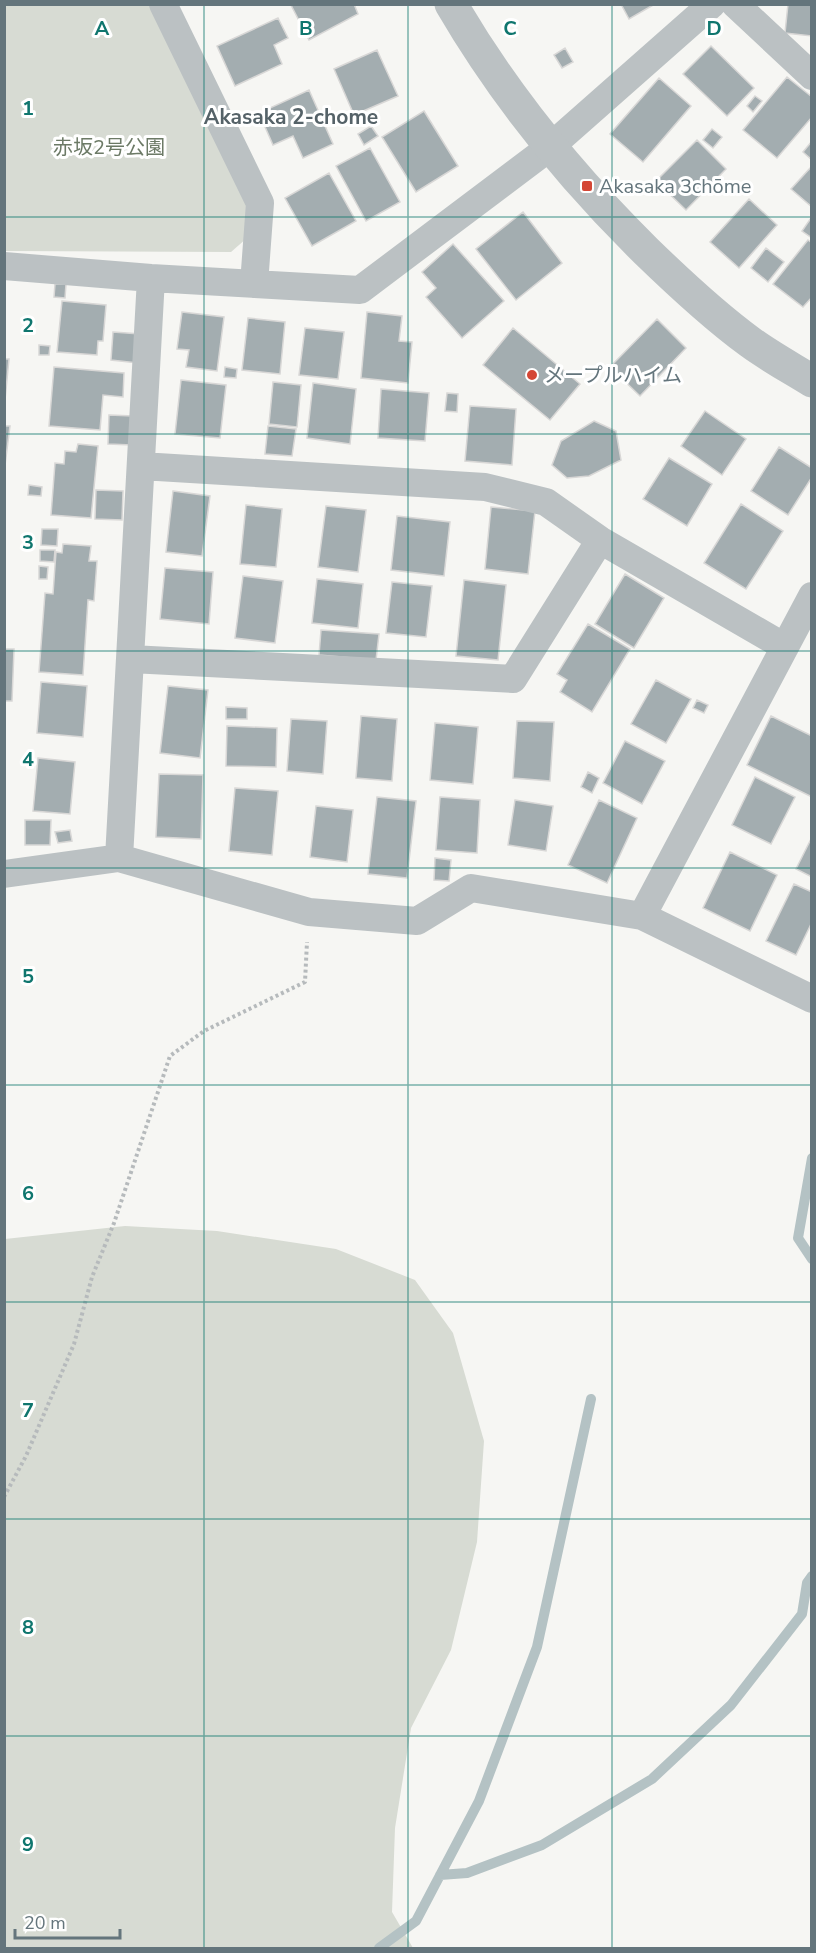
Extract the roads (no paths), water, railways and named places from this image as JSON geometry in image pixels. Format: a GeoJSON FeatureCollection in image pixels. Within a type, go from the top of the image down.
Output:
{"type":"FeatureCollection","features":[{"type":"Feature","properties":{"kind":"street"},"geometry":{"type":"LineString","coordinates":[[162,4],[260,202],[254,284]]}},
{"type":"Feature","properties":{"kind":"street"},"geometry":{"type":"LineString","coordinates":[[451,4],[474,43],[550,147],[604,209],[681,285],[749,342],[812,381]]}},
{"type":"Feature","properties":{"kind":"street"},"geometry":{"type":"LineString","coordinates":[[4,266],[151,278],[360,290],[550,147],[712,4]]}},
{"type":"Feature","properties":{"kind":"street"},"geometry":{"type":"LineString","coordinates":[[735,4],[812,76]]}},
{"type":"Feature","properties":{"kind":"street"},"geometry":{"type":"LineString","coordinates":[[119,858],[151,278]]}},
{"type":"Feature","properties":{"kind":"street"},"geometry":{"type":"LineString","coordinates":[[141,466],[485,487],[546,502],[600,540],[784,647]]}},
{"type":"Feature","properties":{"kind":"street"},"geometry":{"type":"LineString","coordinates":[[131,659],[513,680],[600,540]]}},
{"type":"Feature","properties":{"kind":"street"},"geometry":{"type":"LineString","coordinates":[[642,916],[812,596]]}},
{"type":"Feature","properties":{"kind":"street"},"geometry":{"type":"LineString","coordinates":[[4,874],[119,858],[309,912],[417,921],[471,888],[642,916],[812,999]]}},
{"type":"Feature","properties":{"kind":"waterway"},"geometry":{"type":"LineString","coordinates":[[812,1158],[798,1238],[812,1259]]}},
{"type":"Feature","properties":{"kind":"waterway"},"geometry":{"type":"LineString","coordinates":[[379,1948],[416,1921],[479,1801],[537,1647],[591,1399]]}},
{"type":"Feature","properties":{"kind":"waterway"},"geometry":{"type":"LineString","coordinates":[[440,1875],[467,1873],[542,1845],[652,1779],[731,1705],[802,1614],[807,1583],[812,1576]]}},
{"type":"Feature","properties":{"kind":"place","name":"Akasaka 3chōme"},"geometry":{"type":"Point","coordinates":[587,186]}},
{"type":"Feature","properties":{"kind":"place","name":"メープルハイム"},"geometry":{"type":"Point","coordinates":[532,375]}},
{"type":"Feature","properties":{"kind":"district","name":"Akasaka 2-chome"},"geometry":{"type":"Point","coordinates":[291,117]}},
{"type":"Feature","properties":{"kind":"park label","name":"赤坂2号公園"},"geometry":{"type":"Point","coordinates":[109,147]}}]}
